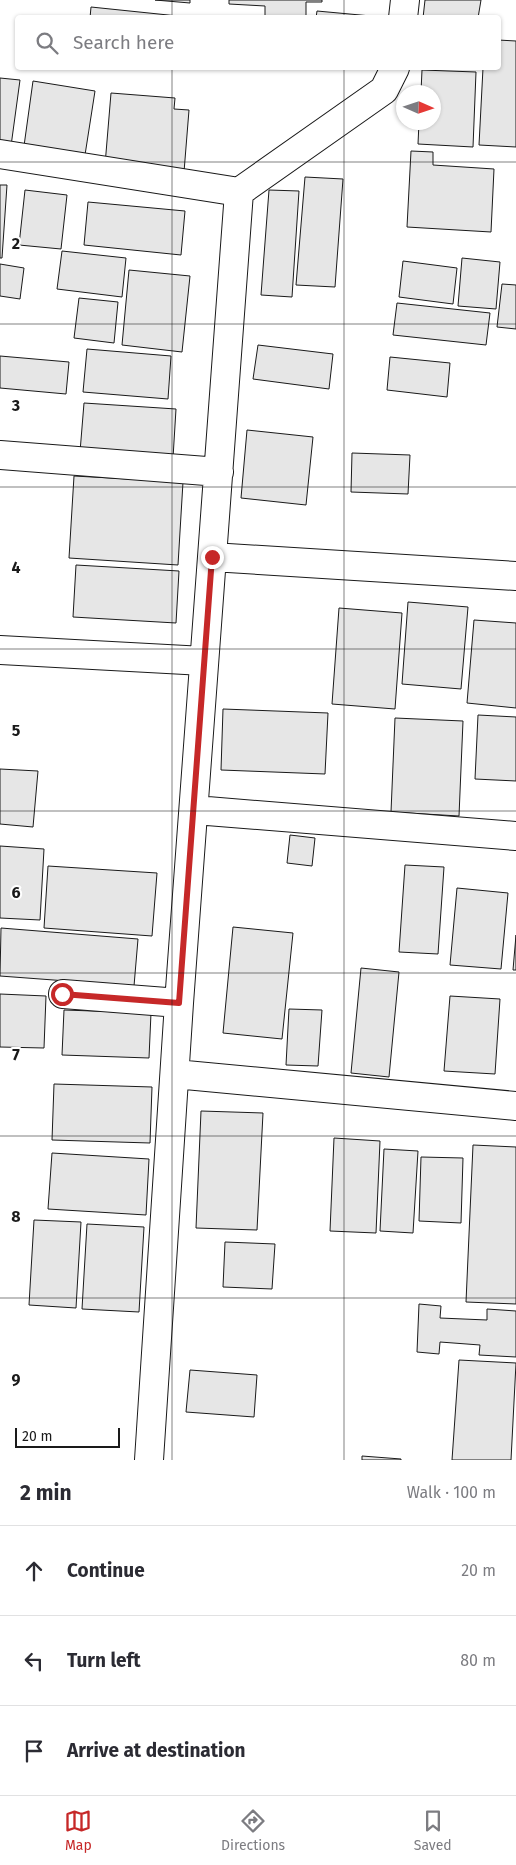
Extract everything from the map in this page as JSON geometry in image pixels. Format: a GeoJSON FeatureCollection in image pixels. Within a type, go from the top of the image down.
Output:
{"type":"FeatureCollection","features":[{"type":"Feature","properties":{"kind":"street"},"geometry":{"type":"LineString","coordinates":[[403,15],[405,0]]}},
{"type":"Feature","properties":{"kind":"street"},"geometry":{"type":"LineString","coordinates":[[0,154],[239,192],[384,90],[394,70]]}},
{"type":"Feature","properties":{"kind":"street"},"geometry":{"type":"LineString","coordinates":[[150,1460],[179,1003],[195,810],[204,661],[239,192]]}},
{"type":"Feature","properties":{"kind":"street"},"geometry":{"type":"LineString","coordinates":[[0,455],[219,472]]}},
{"type":"Feature","properties":{"kind":"street"},"geometry":{"type":"LineString","coordinates":[[212,557],[516,576]]}},
{"type":"Feature","properties":{"kind":"street"},"geometry":{"type":"LineString","coordinates":[[0,650],[204,661]]}},
{"type":"Feature","properties":{"kind":"street"},"geometry":{"type":"LineString","coordinates":[[195,810],[516,836]]}},
{"type":"Feature","properties":{"kind":"street"},"geometry":{"type":"LineString","coordinates":[[62,994],[179,1003]]}},
{"type":"Feature","properties":{"kind":"street"},"geometry":{"type":"LineString","coordinates":[[175,1074],[516,1106]]}},
{"type":"Feature","properties":{"kind":"building"},"geometry":{"type":"Polygon","coordinates":[[[155,0],[190,0],[190,3],[155,0]]]}},
{"type":"Feature","properties":{"kind":"building"},"geometry":{"type":"Polygon","coordinates":[[[229,0],[322,0],[322,2],[306,2],[306,15],[265,15],[265,6],[229,4],[229,0]]]}},
{"type":"Feature","properties":{"kind":"building"},"geometry":{"type":"Polygon","coordinates":[[[425,0],[481,0],[478,15],[423,15],[425,0]]]}},
{"type":"Feature","properties":{"kind":"building"},"geometry":{"type":"Polygon","coordinates":[[[91,7],[168,15],[90,15],[91,7]]]}},
{"type":"Feature","properties":{"kind":"building"},"geometry":{"type":"Polygon","coordinates":[[[317,11],[360,15],[316,15],[317,11]]]}},
{"type":"Feature","properties":{"kind":"building"},"geometry":{"type":"Polygon","coordinates":[[[501,40],[516,41],[516,147],[479,145],[483,70],[501,70],[501,40]]]}},
{"type":"Feature","properties":{"kind":"building"},"geometry":{"type":"Polygon","coordinates":[[[422,70],[476,72],[473,147],[418,144],[419,130],[441,130],[441,85],[421,85],[422,70]]]}},
{"type":"Feature","properties":{"kind":"building"},"geometry":{"type":"Polygon","coordinates":[[[0,78],[20,80],[11,146],[0,144],[0,78]]]}},
{"type":"Feature","properties":{"kind":"building"},"geometry":{"type":"Polygon","coordinates":[[[33,81],[95,91],[85,155],[24,146],[33,81]]]}},
{"type":"Feature","properties":{"kind":"building"},"geometry":{"type":"Polygon","coordinates":[[[111,93],[175,98],[174,109],[189,110],[184,172],[105,165],[111,93]]]}},
{"type":"Feature","properties":{"kind":"building"},"geometry":{"type":"Polygon","coordinates":[[[411,151],[433,152],[433,165],[494,169],[491,232],[407,227],[411,151]]]}},
{"type":"Feature","properties":{"kind":"building"},"geometry":{"type":"Polygon","coordinates":[[[305,177],[343,179],[335,287],[296,285],[305,177]]]}},
{"type":"Feature","properties":{"kind":"building"},"geometry":{"type":"Polygon","coordinates":[[[0,185],[7,185],[2,258],[0,258],[0,185]]]}},
{"type":"Feature","properties":{"kind":"building"},"geometry":{"type":"Polygon","coordinates":[[[25,190],[67,195],[61,249],[19,245],[25,190]]]}},
{"type":"Feature","properties":{"kind":"building"},"geometry":{"type":"Polygon","coordinates":[[[269,190],[299,191],[292,297],[261,295],[269,190]]]}},
{"type":"Feature","properties":{"kind":"building"},"geometry":{"type":"Polygon","coordinates":[[[88,202],[185,211],[181,255],[84,245],[88,202]]]}},
{"type":"Feature","properties":{"kind":"building"},"geometry":{"type":"Polygon","coordinates":[[[62,251],[126,258],[122,297],[57,289],[62,251]]]}},
{"type":"Feature","properties":{"kind":"building"},"geometry":{"type":"Polygon","coordinates":[[[462,258],[500,262],[496,309],[458,306],[462,258]]]}},
{"type":"Feature","properties":{"kind":"building"},"geometry":{"type":"Polygon","coordinates":[[[403,261],[457,268],[453,304],[399,297],[403,261]]]}},
{"type":"Feature","properties":{"kind":"building"},"geometry":{"type":"Polygon","coordinates":[[[0,264],[24,268],[20,299],[0,296],[0,264]]]}},
{"type":"Feature","properties":{"kind":"building"},"geometry":{"type":"Polygon","coordinates":[[[129,270],[190,276],[182,352],[122,345],[129,270]]]}},
{"type":"Feature","properties":{"kind":"building"},"geometry":{"type":"Polygon","coordinates":[[[502,284],[516,285],[516,329],[497,327],[502,284]]]}},
{"type":"Feature","properties":{"kind":"building"},"geometry":{"type":"Polygon","coordinates":[[[79,298],[118,302],[114,343],[74,338],[79,298]]]}},
{"type":"Feature","properties":{"kind":"building"},"geometry":{"type":"Polygon","coordinates":[[[397,303],[490,313],[486,345],[393,335],[397,303]]]}},
{"type":"Feature","properties":{"kind":"building"},"geometry":{"type":"Polygon","coordinates":[[[258,345],[333,354],[329,389],[253,379],[258,345]]]}},
{"type":"Feature","properties":{"kind":"building"},"geometry":{"type":"Polygon","coordinates":[[[87,349],[171,356],[168,399],[83,392],[87,349]]]}},
{"type":"Feature","properties":{"kind":"building"},"geometry":{"type":"Polygon","coordinates":[[[0,356],[69,362],[66,394],[0,388],[0,356]]]}},
{"type":"Feature","properties":{"kind":"building"},"geometry":{"type":"Polygon","coordinates":[[[390,357],[450,363],[447,397],[387,390],[390,357]]]}},
{"type":"Feature","properties":{"kind":"building"},"geometry":{"type":"Polygon","coordinates":[[[84,403],[176,409],[173,458],[80,452],[84,403]]]}},
{"type":"Feature","properties":{"kind":"building"},"geometry":{"type":"Polygon","coordinates":[[[247,430],[313,437],[306,505],[241,498],[247,430]]]}},
{"type":"Feature","properties":{"kind":"building"},"geometry":{"type":"Polygon","coordinates":[[[352,453],[410,455],[408,494],[351,492],[352,453]]]}},
{"type":"Feature","properties":{"kind":"building"},"geometry":{"type":"Polygon","coordinates":[[[74,476],[183,482],[178,565],[69,558],[74,476]]]}},
{"type":"Feature","properties":{"kind":"building"},"geometry":{"type":"Polygon","coordinates":[[[76,565],[179,571],[176,623],[73,617],[76,565]]]}},
{"type":"Feature","properties":{"kind":"building"},"geometry":{"type":"Polygon","coordinates":[[[408,602],[468,607],[461,689],[402,684],[408,602]]]}},
{"type":"Feature","properties":{"kind":"building"},"geometry":{"type":"Polygon","coordinates":[[[339,608],[402,613],[395,709],[332,704],[339,608]]]}},
{"type":"Feature","properties":{"kind":"building"},"geometry":{"type":"Polygon","coordinates":[[[474,620],[516,623],[516,708],[467,703],[474,620]]]}},
{"type":"Feature","properties":{"kind":"building"},"geometry":{"type":"Polygon","coordinates":[[[223,709],[328,713],[325,774],[221,770],[223,709]]]}},
{"type":"Feature","properties":{"kind":"building"},"geometry":{"type":"Polygon","coordinates":[[[478,715],[516,717],[516,781],[475,779],[478,715]]]}},
{"type":"Feature","properties":{"kind":"building"},"geometry":{"type":"Polygon","coordinates":[[[395,718],[463,721],[459,816],[391,812],[395,718]]]}},
{"type":"Feature","properties":{"kind":"building"},"geometry":{"type":"Polygon","coordinates":[[[0,769],[38,771],[33,827],[0,824],[0,769]]]}},
{"type":"Feature","properties":{"kind":"building"},"geometry":{"type":"Polygon","coordinates":[[[290,835],[315,838],[312,866],[287,863],[290,835]]]}},
{"type":"Feature","properties":{"kind":"building"},"geometry":{"type":"Polygon","coordinates":[[[0,846],[44,849],[40,920],[0,918],[0,846]]]}},
{"type":"Feature","properties":{"kind":"building"},"geometry":{"type":"Polygon","coordinates":[[[405,865],[444,867],[438,954],[399,952],[405,865]]]}},
{"type":"Feature","properties":{"kind":"building"},"geometry":{"type":"Polygon","coordinates":[[[48,866],[157,873],[152,936],[44,928],[48,866]]]}},
{"type":"Feature","properties":{"kind":"building"},"geometry":{"type":"Polygon","coordinates":[[[457,888],[508,893],[501,969],[450,965],[457,888]]]}},
{"type":"Feature","properties":{"kind":"building"},"geometry":{"type":"Polygon","coordinates":[[[233,927],[293,933],[282,1039],[223,1033],[233,927]]]}},
{"type":"Feature","properties":{"kind":"building"},"geometry":{"type":"Polygon","coordinates":[[[1,928],[138,939],[134,986],[0,976],[1,928]]]}},
{"type":"Feature","properties":{"kind":"building"},"geometry":{"type":"Polygon","coordinates":[[[516,935],[516,970],[513,970],[516,935]]]}},
{"type":"Feature","properties":{"kind":"building"},"geometry":{"type":"Polygon","coordinates":[[[361,968],[399,972],[389,1077],[351,1073],[361,968]]]}},
{"type":"Feature","properties":{"kind":"building"},"geometry":{"type":"Polygon","coordinates":[[[0,994],[46,996],[44,1048],[0,1047],[0,994]]]}},
{"type":"Feature","properties":{"kind":"building"},"geometry":{"type":"Polygon","coordinates":[[[450,996],[500,999],[495,1074],[444,1071],[450,996]]]}},
{"type":"Feature","properties":{"kind":"building"},"geometry":{"type":"Polygon","coordinates":[[[289,1009],[322,1010],[318,1066],[286,1065],[289,1009]]]}},
{"type":"Feature","properties":{"kind":"building"},"geometry":{"type":"Polygon","coordinates":[[[64,1010],[151,1013],[149,1058],[62,1055],[64,1010]]]}},
{"type":"Feature","properties":{"kind":"building"},"geometry":{"type":"Polygon","coordinates":[[[54,1084],[152,1087],[150,1143],[52,1140],[54,1084]]]}},
{"type":"Feature","properties":{"kind":"building"},"geometry":{"type":"Polygon","coordinates":[[[201,1111],[263,1113],[257,1230],[196,1228],[201,1111]]]}},
{"type":"Feature","properties":{"kind":"building"},"geometry":{"type":"Polygon","coordinates":[[[334,1138],[380,1141],[376,1233],[330,1231],[334,1138]]]}},
{"type":"Feature","properties":{"kind":"building"},"geometry":{"type":"Polygon","coordinates":[[[473,1145],[516,1147],[516,1304],[466,1302],[473,1145]]]}},
{"type":"Feature","properties":{"kind":"building"},"geometry":{"type":"Polygon","coordinates":[[[384,1149],[418,1151],[413,1233],[380,1231],[384,1149]]]}},
{"type":"Feature","properties":{"kind":"building"},"geometry":{"type":"Polygon","coordinates":[[[52,1153],[149,1159],[146,1215],[48,1209],[52,1153]]]}},
{"type":"Feature","properties":{"kind":"building"},"geometry":{"type":"Polygon","coordinates":[[[421,1157],[463,1158],[461,1223],[419,1221],[421,1157]]]}},
{"type":"Feature","properties":{"kind":"building"},"geometry":{"type":"Polygon","coordinates":[[[34,1220],[81,1222],[76,1308],[29,1305],[34,1220]]]}},
{"type":"Feature","properties":{"kind":"building"},"geometry":{"type":"Polygon","coordinates":[[[87,1224],[144,1227],[139,1312],[82,1309],[87,1224]]]}},
{"type":"Feature","properties":{"kind":"building"},"geometry":{"type":"Polygon","coordinates":[[[225,1242],[275,1244],[272,1289],[223,1287],[225,1242]]]}},
{"type":"Feature","properties":{"kind":"building"},"geometry":{"type":"Polygon","coordinates":[[[419,1304],[441,1306],[440,1318],[487,1320],[487,1309],[516,1311],[516,1357],[479,1355],[480,1345],[440,1342],[439,1354],[417,1352],[419,1304]]]}},
{"type":"Feature","properties":{"kind":"building"},"geometry":{"type":"Polygon","coordinates":[[[459,1360],[516,1363],[511,1460],[452,1460],[459,1360]]]}},
{"type":"Feature","properties":{"kind":"building"},"geometry":{"type":"Polygon","coordinates":[[[190,1370],[257,1375],[254,1417],[186,1412],[190,1370]]]}},
{"type":"Feature","properties":{"kind":"building"},"geometry":{"type":"Polygon","coordinates":[[[362,1456],[401,1459],[401,1460],[362,1460],[362,1456]]]}},
{"type":"Feature","properties":{"kind":"route"},"geometry":{"type":"LineString","coordinates":[[62,994],[179,1003],[195,810],[212,557]]}}]}
